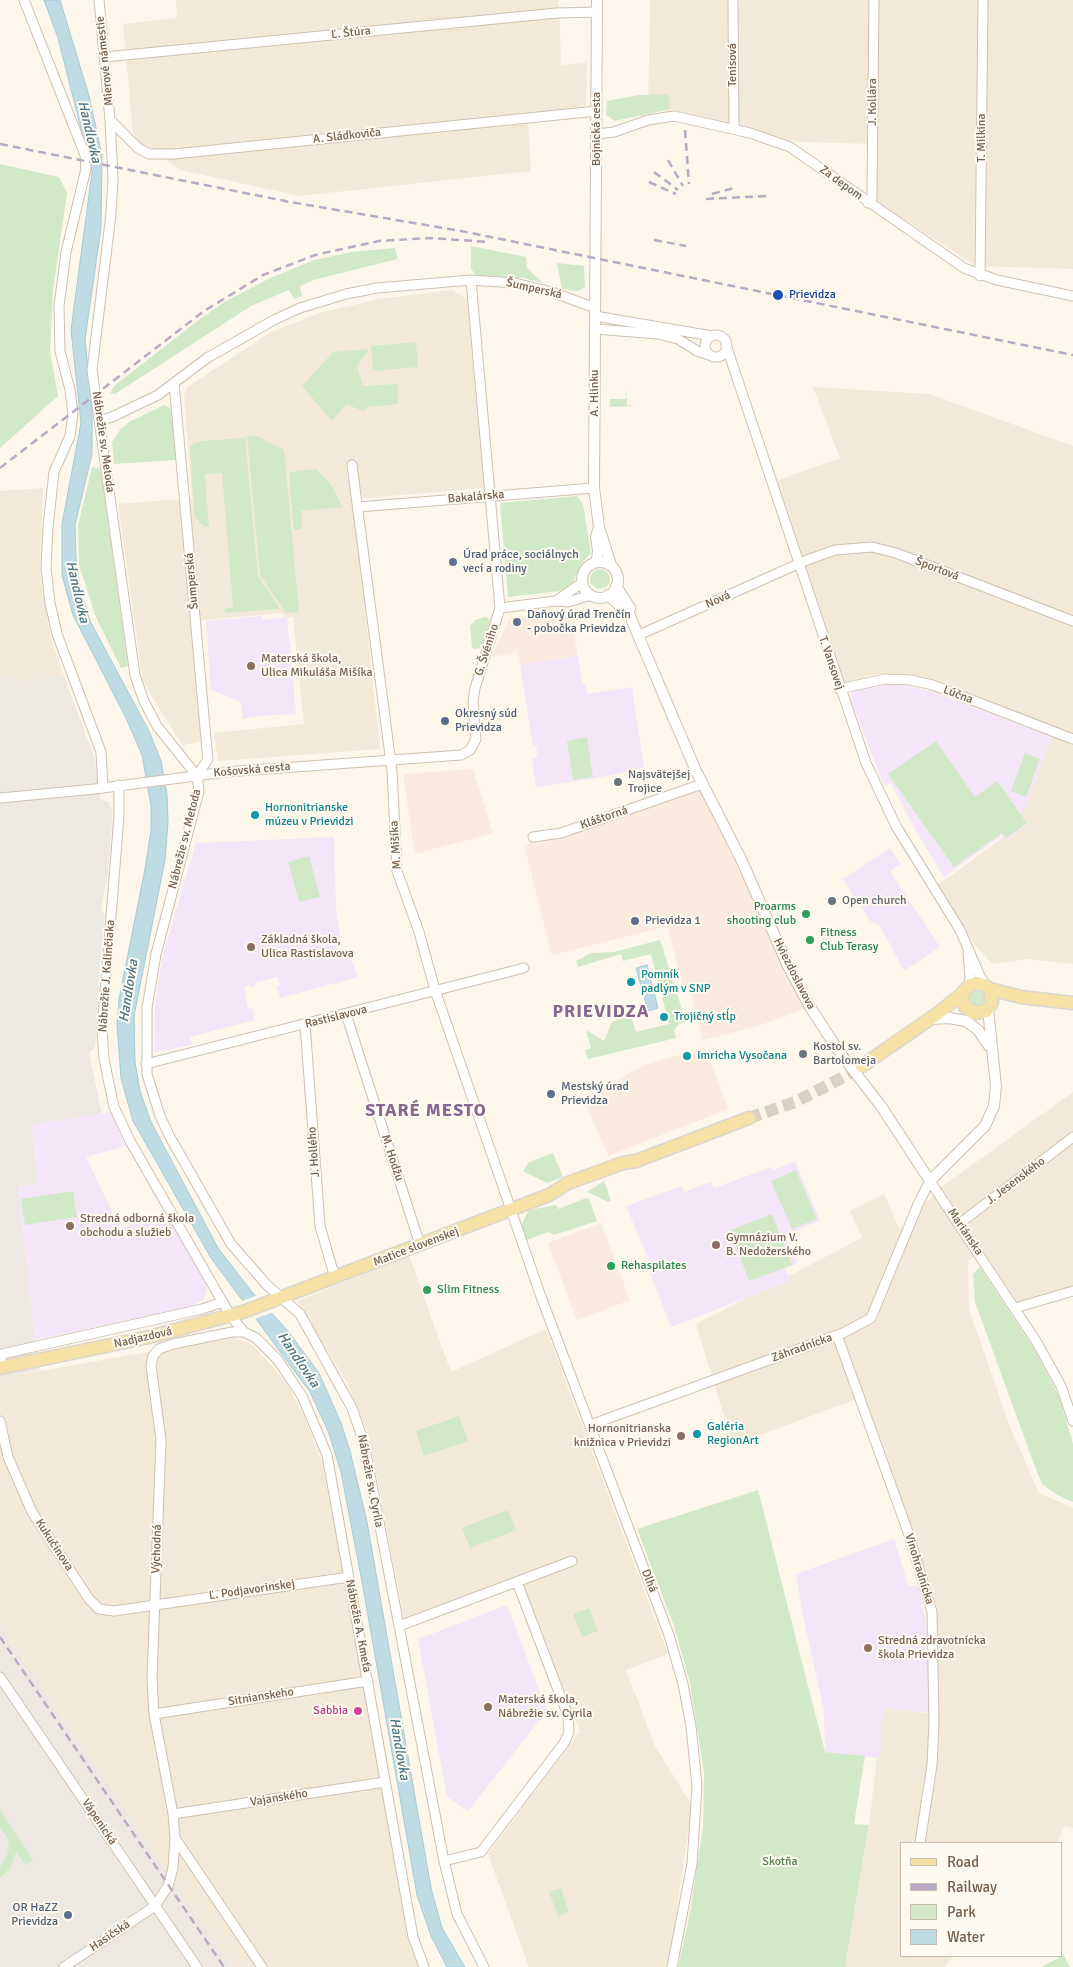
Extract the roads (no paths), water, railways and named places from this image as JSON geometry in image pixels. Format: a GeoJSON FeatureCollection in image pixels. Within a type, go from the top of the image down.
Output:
{"type":"FeatureCollection","features":[{"type":"Feature","properties":{"kind":"main road"},"geometry":{"type":"LineString","coordinates":[[862,1066],[933,1017],[965,990],[977,983],[988,988],[1022,997],[1073,1002]]}},
{"type":"Feature","properties":{"kind":"main road"},"geometry":{"type":"LineString","coordinates":[[988,988],[992,996],[989,1007]]}},
{"type":"Feature","properties":{"kind":"main road"},"geometry":{"type":"LineString","coordinates":[[965,990],[970,1010]]}},
{"type":"Feature","properties":{"kind":"main road"},"geometry":{"type":"LineString","coordinates":[[933,1017],[989,1007],[1022,997]]}},
{"type":"Feature","properties":{"kind":"main road","name":"Matice slovenskej"},"geometry":{"type":"LineString","coordinates":[[282,1298],[550,1195],[568,1183],[623,1163],[636,1161],[749,1118]]}},
{"type":"Feature","properties":{"kind":"main road","name":"Nadjazdová"},"geometry":{"type":"LineString","coordinates":[[0,1368],[201,1324],[282,1298]]}},
{"type":"Feature","properties":{"kind":"street"},"geometry":{"type":"LineString","coordinates":[[24,0],[85,156],[86,169],[66,252],[59,306],[60,351],[70,390],[73,414],[70,436],[59,459],[50,492],[46,568],[50,603],[71,675],[101,752],[103,788]]}},
{"type":"Feature","properties":{"kind":"street","name":"Bojnická cesta"},"geometry":{"type":"LineString","coordinates":[[596,258],[598,0]]}},
{"type":"Feature","properties":{"kind":"street","name":"Tenisová"},"geometry":{"type":"LineString","coordinates":[[733,0],[734,129]]}},
{"type":"Feature","properties":{"kind":"street","name":"J. Kollára"},"geometry":{"type":"LineString","coordinates":[[868,203],[872,198],[874,0]]}},
{"type":"Feature","properties":{"kind":"street","name":"T. Milkina"},"geometry":{"type":"LineString","coordinates":[[980,276],[983,0]]}},
{"type":"Feature","properties":{"kind":"street","name":"Mierové námestie"},"geometry":{"type":"LineString","coordinates":[[99,1],[110,120]]}},
{"type":"Feature","properties":{"kind":"street","name":"Ľ. Štúra"},"geometry":{"type":"LineString","coordinates":[[105,57],[557,12],[597,12]]}},
{"type":"Feature","properties":{"kind":"street","name":"A. Sládkoviča"},"geometry":{"type":"LineString","coordinates":[[110,120],[138,148],[149,154],[174,154],[597,111]]}},
{"type":"Feature","properties":{"kind":"street","name":"Za depom"},"geometry":{"type":"LineString","coordinates":[[596,134],[614,132],[648,120],[674,116],[734,129],[790,147],[946,257],[980,276],[1073,296]]}},
{"type":"Feature","properties":{"kind":"street","name":"Nábrežie sv. Metoda"},"geometry":{"type":"LineString","coordinates":[[110,120],[111,214],[92,370],[135,675],[143,699],[157,726],[197,776],[199,791],[156,954],[147,1008],[146,1064],[160,1116],[231,1244],[244,1261],[282,1298]]}},
{"type":"Feature","properties":{"kind":"street","name":"A. Hlinku"},"geometry":{"type":"LineString","coordinates":[[596,258],[594,488],[599,527],[611,565],[617,575],[616,586],[630,608],[630,614],[702,784]]}},
{"type":"Feature","properties":{"kind":"street"},"geometry":{"type":"LineString","coordinates":[[471,280],[500,608]]}},
{"type":"Feature","properties":{"kind":"street","name":"Šumperská"},"geometry":{"type":"LineString","coordinates":[[99,421],[112,417],[158,395],[237,339],[311,304],[346,294],[377,288],[471,280],[515,283],[552,292],[595,312]]}},
{"type":"Feature","properties":{"kind":"street"},"geometry":{"type":"LineString","coordinates":[[595,312],[712,336],[720,336],[726,346],[726,351],[720,357]]}},
{"type":"Feature","properties":{"kind":"street"},"geometry":{"type":"LineString","coordinates":[[595,329],[658,334],[678,339],[697,351],[720,357],[732,363]]}},
{"type":"Feature","properties":{"kind":"street"},"geometry":{"type":"LineString","coordinates":[[709,355],[705,345],[712,336]]}},
{"type":"Feature","properties":{"kind":"street","name":"T. Vansovej"},"geometry":{"type":"LineString","coordinates":[[726,346],[839,689],[878,791],[967,946],[980,976],[988,988]]}},
{"type":"Feature","properties":{"kind":"street","name":"Šumperská"},"geometry":{"type":"LineString","coordinates":[[174,383],[208,759],[197,776]]}},
{"type":"Feature","properties":{"kind":"street","name":"M. Mišíka"},"geometry":{"type":"LineString","coordinates":[[352,465],[390,760],[397,871],[419,932],[435,990],[512,1210]]}},
{"type":"Feature","properties":{"kind":"street","name":"Bakalárska"},"geometry":{"type":"LineString","coordinates":[[358,506],[594,488]]}},
{"type":"Feature","properties":{"kind":"street","name":"A. Hlinku"},"geometry":{"type":"LineString","coordinates":[[597,562],[596,537],[599,527]]}},
{"type":"Feature","properties":{"kind":"street","name":"Športová"},"geometry":{"type":"LineString","coordinates":[[798,564],[835,550],[872,547],[896,554],[1073,621]]}},
{"type":"Feature","properties":{"kind":"street"},"geometry":{"type":"LineString","coordinates":[[611,565],[597,562],[586,570],[583,582],[591,595],[600,597],[608,596],[616,586]]}},
{"type":"Feature","properties":{"kind":"street","name":"Nová"},"geometry":{"type":"LineString","coordinates":[[639,635],[798,564]]}},
{"type":"Feature","properties":{"kind":"street","name":"G. Švéniho"},"geometry":{"type":"LineString","coordinates":[[556,601],[583,582]]}},
{"type":"Feature","properties":{"kind":"street","name":"G. Švéniho"},"geometry":{"type":"LineString","coordinates":[[473,747],[476,739],[473,702],[475,688],[500,608],[556,601],[568,602],[591,595]]}},
{"type":"Feature","properties":{"kind":"street","name":"A. Hlinku"},"geometry":{"type":"LineString","coordinates":[[608,596],[630,614]]}},
{"type":"Feature","properties":{"kind":"street","name":"Lúčna"},"geometry":{"type":"LineString","coordinates":[[839,689],[885,679],[910,680],[933,685],[1073,739]]}},
{"type":"Feature","properties":{"kind":"street","name":"Košovská cesta"},"geometry":{"type":"LineString","coordinates":[[0,798],[103,788],[174,778],[460,755],[473,747]]}},
{"type":"Feature","properties":{"kind":"street","name":"Kláštorná"},"geometry":{"type":"LineString","coordinates":[[532,837],[561,833],[702,784]]}},
{"type":"Feature","properties":{"kind":"street","name":"Hviezdoslavova"},"geometry":{"type":"LineString","coordinates":[[702,784],[742,859],[788,966],[810,1007],[840,1053]]}},
{"type":"Feature","properties":{"kind":"street","name":"Nábrežie J. Kalinčiaka"},"geometry":{"type":"LineString","coordinates":[[119,785],[119,816],[102,1016],[104,1059],[110,1090],[116,1112],[125,1133],[223,1302],[236,1313]]}},
{"type":"Feature","properties":{"kind":"street","name":"T. Vansovej"},"geometry":{"type":"LineString","coordinates":[[965,990],[970,978],[967,946]]}},
{"type":"Feature","properties":{"kind":"street","name":"Rastislavova"},"geometry":{"type":"LineString","coordinates":[[146,1064],[524,968]]}},
{"type":"Feature","properties":{"kind":"street"},"geometry":{"type":"LineString","coordinates":[[930,1181],[975,1138],[990,1115],[996,1086],[990,1048],[989,1007]]}},
{"type":"Feature","properties":{"kind":"street"},"geometry":{"type":"LineString","coordinates":[[970,1010],[989,1036]]}},
{"type":"Feature","properties":{"kind":"street","name":"M. Hodžu"},"geometry":{"type":"LineString","coordinates":[[346,1014],[420,1245]]}},
{"type":"Feature","properties":{"kind":"street"},"geometry":{"type":"LineString","coordinates":[[933,1017],[966,1021],[978,1030],[990,1048]]}},
{"type":"Feature","properties":{"kind":"street","name":"J. Hollého"},"geometry":{"type":"LineString","coordinates":[[304,1024],[320,1226],[335,1278]]}},
{"type":"Feature","properties":{"kind":"street","name":"Mariánska"},"geometry":{"type":"LineString","coordinates":[[840,1053],[881,1106],[1014,1308],[1048,1362],[1066,1398],[1073,1421]]}},
{"type":"Feature","properties":{"kind":"street","name":"J. Jesenského"},"geometry":{"type":"LineString","coordinates":[[959,1224],[1073,1137]]}},
{"type":"Feature","properties":{"kind":"street","name":"Záhradnícka"},"geometry":{"type":"LineString","coordinates":[[590,1425],[857,1328],[871,1318],[919,1202],[930,1181]]}},
{"type":"Feature","properties":{"kind":"street","name":"Dlhá"},"geometry":{"type":"LineString","coordinates":[[512,1210],[543,1301],[669,1636],[683,1684],[692,1726],[697,1786],[695,1834],[692,1864],[672,1967]]}},
{"type":"Feature","properties":{"kind":"street"},"geometry":{"type":"LineString","coordinates":[[1014,1308],[1073,1292]]}},
{"type":"Feature","properties":{"kind":"street","name":"Nábrežie sv. Cyrila"},"geometry":{"type":"LineString","coordinates":[[282,1298],[300,1314],[352,1408],[364,1443],[444,1861],[457,1914],[484,1967]]}},
{"type":"Feature","properties":{"kind":"street"},"geometry":{"type":"LineString","coordinates":[[0,1363],[2,1354],[202,1309],[223,1302]]}},
{"type":"Feature","properties":{"kind":"street","name":"Nábrežie A. Kmeťa"},"geometry":{"type":"LineString","coordinates":[[236,1313],[244,1332],[256,1338],[278,1360],[302,1396],[327,1455],[413,1937],[424,1967]]}},
{"type":"Feature","properties":{"kind":"street"},"geometry":{"type":"LineString","coordinates":[[201,1324],[207,1336]]}},
{"type":"Feature","properties":{"kind":"street","name":"Východná"},"geometry":{"type":"LineString","coordinates":[[155,1906],[168,1886],[173,1868],[175,1838],[173,1814],[154,1714],[152,1678],[161,1440],[151,1366],[153,1356],[159,1349],[207,1336],[244,1332]]}},
{"type":"Feature","properties":{"kind":"street","name":"Vinohradnícka"},"geometry":{"type":"LineString","coordinates":[[837,1335],[908,1532],[932,1612],[934,1723],[932,1765],[920,1842]]}},
{"type":"Feature","properties":{"kind":"street","name":"Kukučínova"},"geometry":{"type":"LineString","coordinates":[[0,1421],[8,1457],[18,1484],[32,1512],[89,1600],[99,1609],[114,1611],[156,1604]]}},
{"type":"Feature","properties":{"kind":"street"},"geometry":{"type":"LineString","coordinates":[[399,1626],[572,1561]]}},
{"type":"Feature","properties":{"kind":"street","name":"Ľ. Podjavorinskej"},"geometry":{"type":"LineString","coordinates":[[156,1604],[348,1577]]}},
{"type":"Feature","properties":{"kind":"street"},"geometry":{"type":"LineString","coordinates":[[444,1861],[481,1852],[564,1743],[569,1732],[568,1716],[517,1582]]}},
{"type":"Feature","properties":{"kind":"street","name":"Vápenická"},"geometry":{"type":"LineString","coordinates":[[0,1677],[197,1967]]}},
{"type":"Feature","properties":{"kind":"street","name":"Sitnianskeho"},"geometry":{"type":"LineString","coordinates":[[154,1714],[368,1681]]}},
{"type":"Feature","properties":{"kind":"street","name":"Vajanského"},"geometry":{"type":"LineString","coordinates":[[173,1814],[385,1782]]}},
{"type":"Feature","properties":{"kind":"street","name":"Východná"},"geometry":{"type":"LineString","coordinates":[[175,1838],[262,1967]]}},
{"type":"Feature","properties":{"kind":"street","name":"Hasičská"},"geometry":{"type":"LineString","coordinates":[[64,1967],[155,1906]]}},
{"type":"Feature","properties":{"kind":"water","name":"Handlovka"},"geometry":{"type":"Polygon","coordinates":[[[44,0],[60,0],[89,96],[102,155],[101,228],[85,339],[92,411],[92,454],[75,525],[76,558],[80,587],[90,621],[149,731],[161,761],[167,794],[168,822],[165,860],[134,1016],[135,1062],[140,1091],[151,1122],[218,1248],[252,1292],[287,1330],[319,1373],[341,1423],[350,1451],[367,1522],[431,1888],[442,1928],[465,1967],[447,1967],[431,1936],[417,1895],[341,1472],[328,1431],[310,1392],[211,1258],[133,1121],[121,1078],[117,1025],[119,999],[145,869],[151,830],[151,806],[142,755],[126,718],[73,615],[62,575],[62,524],[81,423],[71,330],[92,172],[58,38],[44,0]]]}},
{"type":"Feature","properties":{"kind":"water"},"geometry":{"type":"Polygon","coordinates":[[[647,965],[658,1008],[648,1011],[636,968],[647,965]]]}},
{"type":"Feature","properties":{"kind":"tunnel"},"geometry":{"type":"LineString","coordinates":[[749,1118],[795,1102],[862,1066]]}},
{"type":"Feature","properties":{"kind":"railway"},"geometry":{"type":"LineString","coordinates":[[685,130],[689,184]]}},
{"type":"Feature","properties":{"kind":"railway"},"geometry":{"type":"LineString","coordinates":[[0,144],[290,202],[461,231],[1073,355]]}},
{"type":"Feature","properties":{"kind":"railway"},"geometry":{"type":"LineString","coordinates":[[668,160],[683,186]]}},
{"type":"Feature","properties":{"kind":"railway"},"geometry":{"type":"LineString","coordinates":[[654,172],[678,190]]}},
{"type":"Feature","properties":{"kind":"railway"},"geometry":{"type":"LineString","coordinates":[[649,182],[676,194]]}},
{"type":"Feature","properties":{"kind":"railway"},"geometry":{"type":"LineString","coordinates":[[712,194],[734,188]]}},
{"type":"Feature","properties":{"kind":"railway"},"geometry":{"type":"LineString","coordinates":[[706,199],[768,196]]}},
{"type":"Feature","properties":{"kind":"railway"},"geometry":{"type":"LineString","coordinates":[[0,468],[204,311],[263,275],[315,255],[379,241],[431,238],[489,242]]}},
{"type":"Feature","properties":{"kind":"railway"},"geometry":{"type":"LineString","coordinates":[[654,240],[686,246]]}},
{"type":"Feature","properties":{"kind":"railway"},"geometry":{"type":"LineString","coordinates":[[0,1637],[224,1967]]}},
{"type":"Feature","properties":{"kind":"place","name":"Prievidza"},"geometry":{"type":"Point","coordinates":[778,295]}},
{"type":"Feature","properties":{"kind":"place","name":"Úrad práce, sociálnych vecí a rodiny"},"geometry":{"type":"Point","coordinates":[453,562]}},
{"type":"Feature","properties":{"kind":"place","name":"Daňový úrad Trenčín - pobočka Prievidza"},"geometry":{"type":"Point","coordinates":[517,622]}},
{"type":"Feature","properties":{"kind":"place","name":"Materská škola, Ulica Mikuláša Mišíka"},"geometry":{"type":"Point","coordinates":[251,666]}},
{"type":"Feature","properties":{"kind":"place","name":"Okresný súd Prievidza"},"geometry":{"type":"Point","coordinates":[445,721]}},
{"type":"Feature","properties":{"kind":"place","name":"Najsvätejšej Trojice"},"geometry":{"type":"Point","coordinates":[618,782]}},
{"type":"Feature","properties":{"kind":"place","name":"Hornonitrianske múzeu v Prievidzi"},"geometry":{"type":"Point","coordinates":[255,815]}},
{"type":"Feature","properties":{"kind":"place","name":"Open church"},"geometry":{"type":"Point","coordinates":[832,901]}},
{"type":"Feature","properties":{"kind":"place","name":"Proarms shooting club"},"geometry":{"type":"Point","coordinates":[806,914]}},
{"type":"Feature","properties":{"kind":"place","name":"Prievidza 1"},"geometry":{"type":"Point","coordinates":[635,921]}},
{"type":"Feature","properties":{"kind":"place","name":"Fitness Club Terasy"},"geometry":{"type":"Point","coordinates":[810,940]}},
{"type":"Feature","properties":{"kind":"place","name":"Základná škola, Ulica Rastislavova"},"geometry":{"type":"Point","coordinates":[251,947]}},
{"type":"Feature","properties":{"kind":"place","name":"Pomník padlým v SNP"},"geometry":{"type":"Point","coordinates":[631,982]}},
{"type":"Feature","properties":{"kind":"place","name":"Trojičný stĺp"},"geometry":{"type":"Point","coordinates":[664,1017]}},
{"type":"Feature","properties":{"kind":"place","name":"Kostol sv. Bartolomeja"},"geometry":{"type":"Point","coordinates":[803,1054]}},
{"type":"Feature","properties":{"kind":"place","name":"Imricha Vysočana"},"geometry":{"type":"Point","coordinates":[687,1056]}},
{"type":"Feature","properties":{"kind":"place","name":"Mestský úrad Prievidza"},"geometry":{"type":"Point","coordinates":[551,1094]}},
{"type":"Feature","properties":{"kind":"place","name":"Stredná odborná škola obchodu a služieb"},"geometry":{"type":"Point","coordinates":[70,1226]}},
{"type":"Feature","properties":{"kind":"place","name":"Gymnázium V. B. Nedožerského"},"geometry":{"type":"Point","coordinates":[716,1245]}},
{"type":"Feature","properties":{"kind":"place","name":"Rehaspilates"},"geometry":{"type":"Point","coordinates":[611,1266]}},
{"type":"Feature","properties":{"kind":"place","name":"Slim Fitness"},"geometry":{"type":"Point","coordinates":[427,1290]}},
{"type":"Feature","properties":{"kind":"place","name":"Galéria RegionArt"},"geometry":{"type":"Point","coordinates":[697,1434]}},
{"type":"Feature","properties":{"kind":"place","name":"Hornonitrianska knižnica v Prievidzi"},"geometry":{"type":"Point","coordinates":[681,1436]}},
{"type":"Feature","properties":{"kind":"place","name":"Stredná zdravotnícka škola Prievidza"},"geometry":{"type":"Point","coordinates":[868,1648]}},
{"type":"Feature","properties":{"kind":"place","name":"Materská škola, Nábrežie sv. Cyrila"},"geometry":{"type":"Point","coordinates":[488,1707]}},
{"type":"Feature","properties":{"kind":"place","name":"Sabbia"},"geometry":{"type":"Point","coordinates":[358,1711]}},
{"type":"Feature","properties":{"kind":"place","name":"OR HaZZ Prievidza"},"geometry":{"type":"Point","coordinates":[68,1915]}},
{"type":"Feature","properties":{"kind":"district","name":"PRIEVIDZA"},"geometry":{"type":"Point","coordinates":[601,1012]}},
{"type":"Feature","properties":{"kind":"district","name":"STARÉ MESTO"},"geometry":{"type":"Point","coordinates":[426,1111]}},
{"type":"Feature","properties":{"kind":"park label","name":"Skotňa"},"geometry":{"type":"Point","coordinates":[780,1862]}}]}
